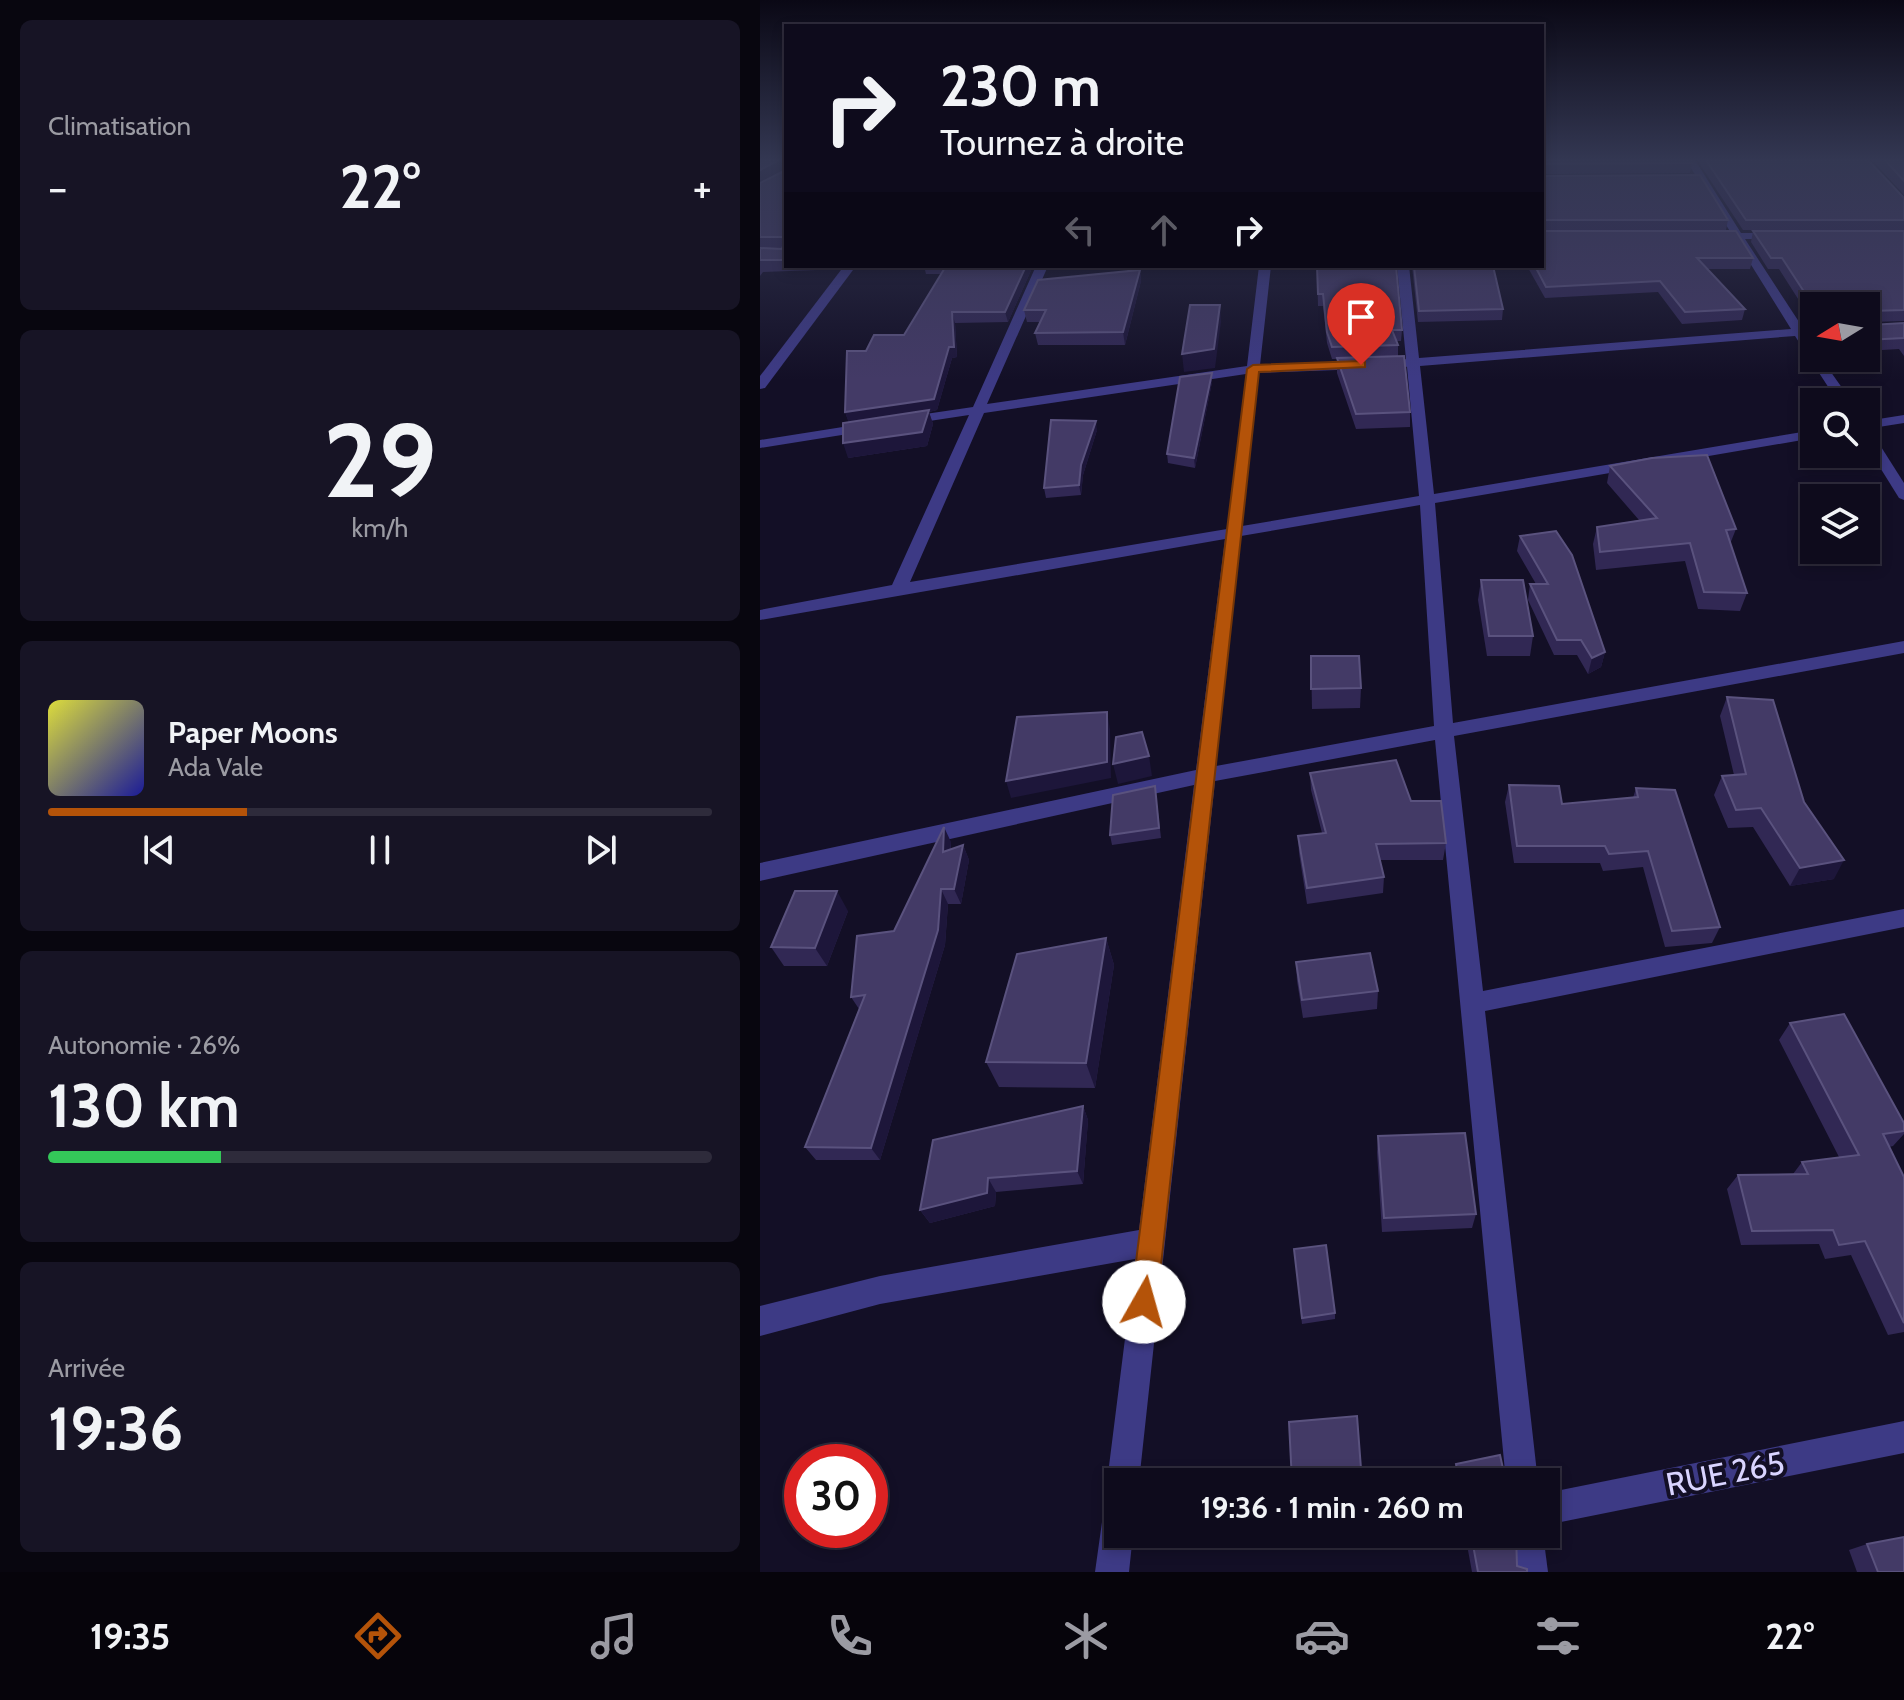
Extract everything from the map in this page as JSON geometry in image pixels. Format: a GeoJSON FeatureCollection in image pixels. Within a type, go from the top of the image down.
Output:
{"type":"FeatureCollection","features":[{"type":"Feature","properties":{"kind":"street"},"geometry":{"type":"LineString","coordinates":[[1736,233],[1800,334]]}},
{"type":"Feature","properties":{"kind":"street"},"geometry":{"type":"LineString","coordinates":[[1708,236],[1783,236]]}},
{"type":"Feature","properties":{"kind":"street"},"geometry":{"type":"LineString","coordinates":[[760,385],[848,268]]}},
{"type":"Feature","properties":{"kind":"street"},"geometry":{"type":"LineString","coordinates":[[899,589],[1041,268]]}},
{"type":"Feature","properties":{"kind":"street"},"geometry":{"type":"LineString","coordinates":[[1125,1468],[1265,268]]}},
{"type":"Feature","properties":{"kind":"street"},"geometry":{"type":"LineString","coordinates":[[1403,268],[1427,500],[1444,731],[1521,1468]]}},
{"type":"Feature","properties":{"kind":"street"},"geometry":{"type":"LineString","coordinates":[[1385,364],[1798,331]]}},
{"type":"Feature","properties":{"kind":"street"},"geometry":{"type":"LineString","coordinates":[[760,444],[1253,369],[1370,364]]}},
{"type":"Feature","properties":{"kind":"street"},"geometry":{"type":"LineString","coordinates":[[1880,423],[1904,419]]}},
{"type":"Feature","properties":{"kind":"street"},"geometry":{"type":"LineString","coordinates":[[760,615],[1800,436]]}},
{"type":"Feature","properties":{"kind":"street"},"geometry":{"type":"LineString","coordinates":[[1880,456],[1904,495]]}},
{"type":"Feature","properties":{"kind":"street"},"geometry":{"type":"LineString","coordinates":[[760,872],[1206,775],[1904,647]]}},
{"type":"Feature","properties":{"kind":"street"},"geometry":{"type":"LineString","coordinates":[[1472,1003],[1904,918]]}},
{"type":"Feature","properties":{"kind":"street"},"geometry":{"type":"LineString","coordinates":[[760,1321],[880,1290],[1151,1242]]}},
{"type":"Feature","properties":{"kind":"street","name":"RUE 265"},"geometry":{"type":"LineString","coordinates":[[1560,1506],[1904,1437]]}},
{"type":"Feature","properties":{"kind":"street"},"geometry":{"type":"LineString","coordinates":[[1112,1572],[1115,1548]]}},
{"type":"Feature","properties":{"kind":"street"},"geometry":{"type":"LineString","coordinates":[[1528,1548],[1531,1572]]}},
{"type":"Feature","properties":{"kind":"building"},"geometry":{"type":"Polygon","coordinates":[[[760,233],[784,233],[784,239],[760,237],[760,233]]]}},
{"type":"Feature","properties":{"kind":"building"},"geometry":{"type":"Polygon","coordinates":[[[1544,233],[1737,233],[1753,258],[1697,258],[1745,309],[1685,312],[1660,281],[1546,287],[1536,268],[1544,268],[1544,233]]]}},
{"type":"Feature","properties":{"kind":"building"},"geometry":{"type":"Polygon","coordinates":[[[1755,233],[1904,233],[1904,310],[1880,311],[1880,292],[1804,292],[1782,258],[1771,258],[1755,233]]]}},
{"type":"Feature","properties":{"kind":"building"},"geometry":{"type":"Polygon","coordinates":[[[784,243],[784,260],[760,260],[760,248],[782,249],[784,243]]]}},
{"type":"Feature","properties":{"kind":"building"},"geometry":{"type":"Polygon","coordinates":[[[945,268],[1025,268],[1005,312],[952,312],[954,347],[949,347],[934,399],[845,412],[847,351],[866,351],[874,335],[904,335],[945,268]]]}},
{"type":"Feature","properties":{"kind":"building"},"geometry":{"type":"Polygon","coordinates":[[[1317,268],[1396,268],[1402,330],[1392,330],[1398,345],[1332,347],[1327,332],[1323,294],[1318,294],[1317,268]]]}},
{"type":"Feature","properties":{"kind":"building"},"geometry":{"type":"Polygon","coordinates":[[[1414,268],[1493,268],[1503,309],[1419,311],[1414,268]]]}},
{"type":"Feature","properties":{"kind":"building"},"geometry":{"type":"Polygon","coordinates":[[[1140,270],[1123,332],[1035,333],[1046,310],[1024,310],[1038,280],[1140,270]]]}},
{"type":"Feature","properties":{"kind":"building"},"geometry":{"type":"Polygon","coordinates":[[[1190,305],[1220,305],[1214,349],[1182,354],[1190,305]]]}},
{"type":"Feature","properties":{"kind":"building"},"geometry":{"type":"Polygon","coordinates":[[[1904,323],[1904,338],[1880,339],[1880,324],[1904,323]]]}},
{"type":"Feature","properties":{"kind":"building"},"geometry":{"type":"Polygon","coordinates":[[[1404,356],[1410,412],[1356,414],[1337,358],[1404,356]]]}},
{"type":"Feature","properties":{"kind":"building"},"geometry":{"type":"Polygon","coordinates":[[[1212,373],[1194,458],[1167,454],[1180,377],[1212,373]]]}},
{"type":"Feature","properties":{"kind":"building"},"geometry":{"type":"Polygon","coordinates":[[[929,410],[922,432],[843,443],[843,423],[929,410]]]}},
{"type":"Feature","properties":{"kind":"building"},"geometry":{"type":"Polygon","coordinates":[[[1051,420],[1096,421],[1081,465],[1079,485],[1044,488],[1051,420]]]}},
{"type":"Feature","properties":{"kind":"building"},"geometry":{"type":"Polygon","coordinates":[[[1707,455],[1736,529],[1726,530],[1747,593],[1704,592],[1690,543],[1600,552],[1597,527],[1657,518],[1610,466],[1652,458],[1707,455]]]}},
{"type":"Feature","properties":{"kind":"building"},"geometry":{"type":"Polygon","coordinates":[[[1556,531],[1572,555],[1605,652],[1592,658],[1581,640],[1557,640],[1530,584],[1548,584],[1520,536],[1556,531]]]}},
{"type":"Feature","properties":{"kind":"building"},"geometry":{"type":"Polygon","coordinates":[[[1481,580],[1523,580],[1533,636],[1489,636],[1481,580]]]}},
{"type":"Feature","properties":{"kind":"building"},"geometry":{"type":"Polygon","coordinates":[[[1311,656],[1359,656],[1361,688],[1311,689],[1311,656]]]}},
{"type":"Feature","properties":{"kind":"building"},"geometry":{"type":"Polygon","coordinates":[[[1727,697],[1773,700],[1804,802],[1844,860],[1800,868],[1761,808],[1736,810],[1722,776],[1746,774],[1727,697]]]}},
{"type":"Feature","properties":{"kind":"building"},"geometry":{"type":"Polygon","coordinates":[[[1107,712],[1107,762],[1006,781],[1017,717],[1107,712]]]}},
{"type":"Feature","properties":{"kind":"building"},"geometry":{"type":"Polygon","coordinates":[[[1142,732],[1149,756],[1113,764],[1116,737],[1142,732]]]}},
{"type":"Feature","properties":{"kind":"building"},"geometry":{"type":"Polygon","coordinates":[[[1396,760],[1411,801],[1441,801],[1446,843],[1376,844],[1384,877],[1307,888],[1298,836],[1326,833],[1310,773],[1396,760]]]}},
{"type":"Feature","properties":{"kind":"building"},"geometry":{"type":"Polygon","coordinates":[[[1509,785],[1559,786],[1562,804],[1638,797],[1636,788],[1675,790],[1720,927],[1672,931],[1648,851],[1609,854],[1605,846],[1517,846],[1509,785]]]}},
{"type":"Feature","properties":{"kind":"building"},"geometry":{"type":"Polygon","coordinates":[[[1155,786],[1159,828],[1110,835],[1113,795],[1155,786]]]}},
{"type":"Feature","properties":{"kind":"building"},"geometry":{"type":"Polygon","coordinates":[[[944,827],[943,852],[963,845],[954,889],[941,889],[938,930],[871,1148],[805,1147],[865,995],[851,997],[857,936],[894,931],[944,827]]]}},
{"type":"Feature","properties":{"kind":"building"},"geometry":{"type":"Polygon","coordinates":[[[795,891],[837,891],[815,948],[771,947],[795,891]]]}},
{"type":"Feature","properties":{"kind":"building"},"geometry":{"type":"Polygon","coordinates":[[[1106,938],[1086,1063],[986,1062],[1017,954],[1106,938]]]}},
{"type":"Feature","properties":{"kind":"building"},"geometry":{"type":"Polygon","coordinates":[[[1370,953],[1378,991],[1302,1000],[1296,962],[1370,953]]]}},
{"type":"Feature","properties":{"kind":"building"},"geometry":{"type":"Polygon","coordinates":[[[1844,1014],[1904,1123],[1904,1131],[1883,1134],[1904,1177],[1904,1323],[1865,1241],[1839,1245],[1833,1230],[1752,1231],[1738,1175],[1808,1174],[1802,1162],[1859,1155],[1790,1023],[1844,1014]]]}},
{"type":"Feature","properties":{"kind":"building"},"geometry":{"type":"Polygon","coordinates":[[[1083,1106],[1077,1171],[988,1178],[987,1193],[920,1210],[933,1140],[1083,1106]]]}},
{"type":"Feature","properties":{"kind":"building"},"geometry":{"type":"Polygon","coordinates":[[[1465,1133],[1476,1214],[1384,1218],[1378,1136],[1465,1133]]]}},
{"type":"Feature","properties":{"kind":"building"},"geometry":{"type":"Polygon","coordinates":[[[1326,1245],[1335,1313],[1302,1318],[1294,1249],[1326,1245]]]}},
{"type":"Feature","properties":{"kind":"building"},"geometry":{"type":"Polygon","coordinates":[[[1357,1416],[1361,1468],[1291,1468],[1289,1422],[1357,1416]]]}},
{"type":"Feature","properties":{"kind":"building"},"geometry":{"type":"Polygon","coordinates":[[[1500,1455],[1503,1468],[1457,1468],[1456,1464],[1500,1455]]]}},
{"type":"Feature","properties":{"kind":"building"},"geometry":{"type":"Polygon","coordinates":[[[1904,1537],[1904,1572],[1878,1572],[1867,1544],[1904,1537]]]}},
{"type":"Feature","properties":{"kind":"building"},"geometry":{"type":"Polygon","coordinates":[[[1474,1548],[1516,1548],[1517,1566],[1527,1569],[1527,1572],[1478,1572],[1474,1548]]]}},
{"type":"Feature","properties":{"kind":"route"},"geometry":{"type":"LineString","coordinates":[[1144,1302],[1253,369],[1361,365]]}}]}
